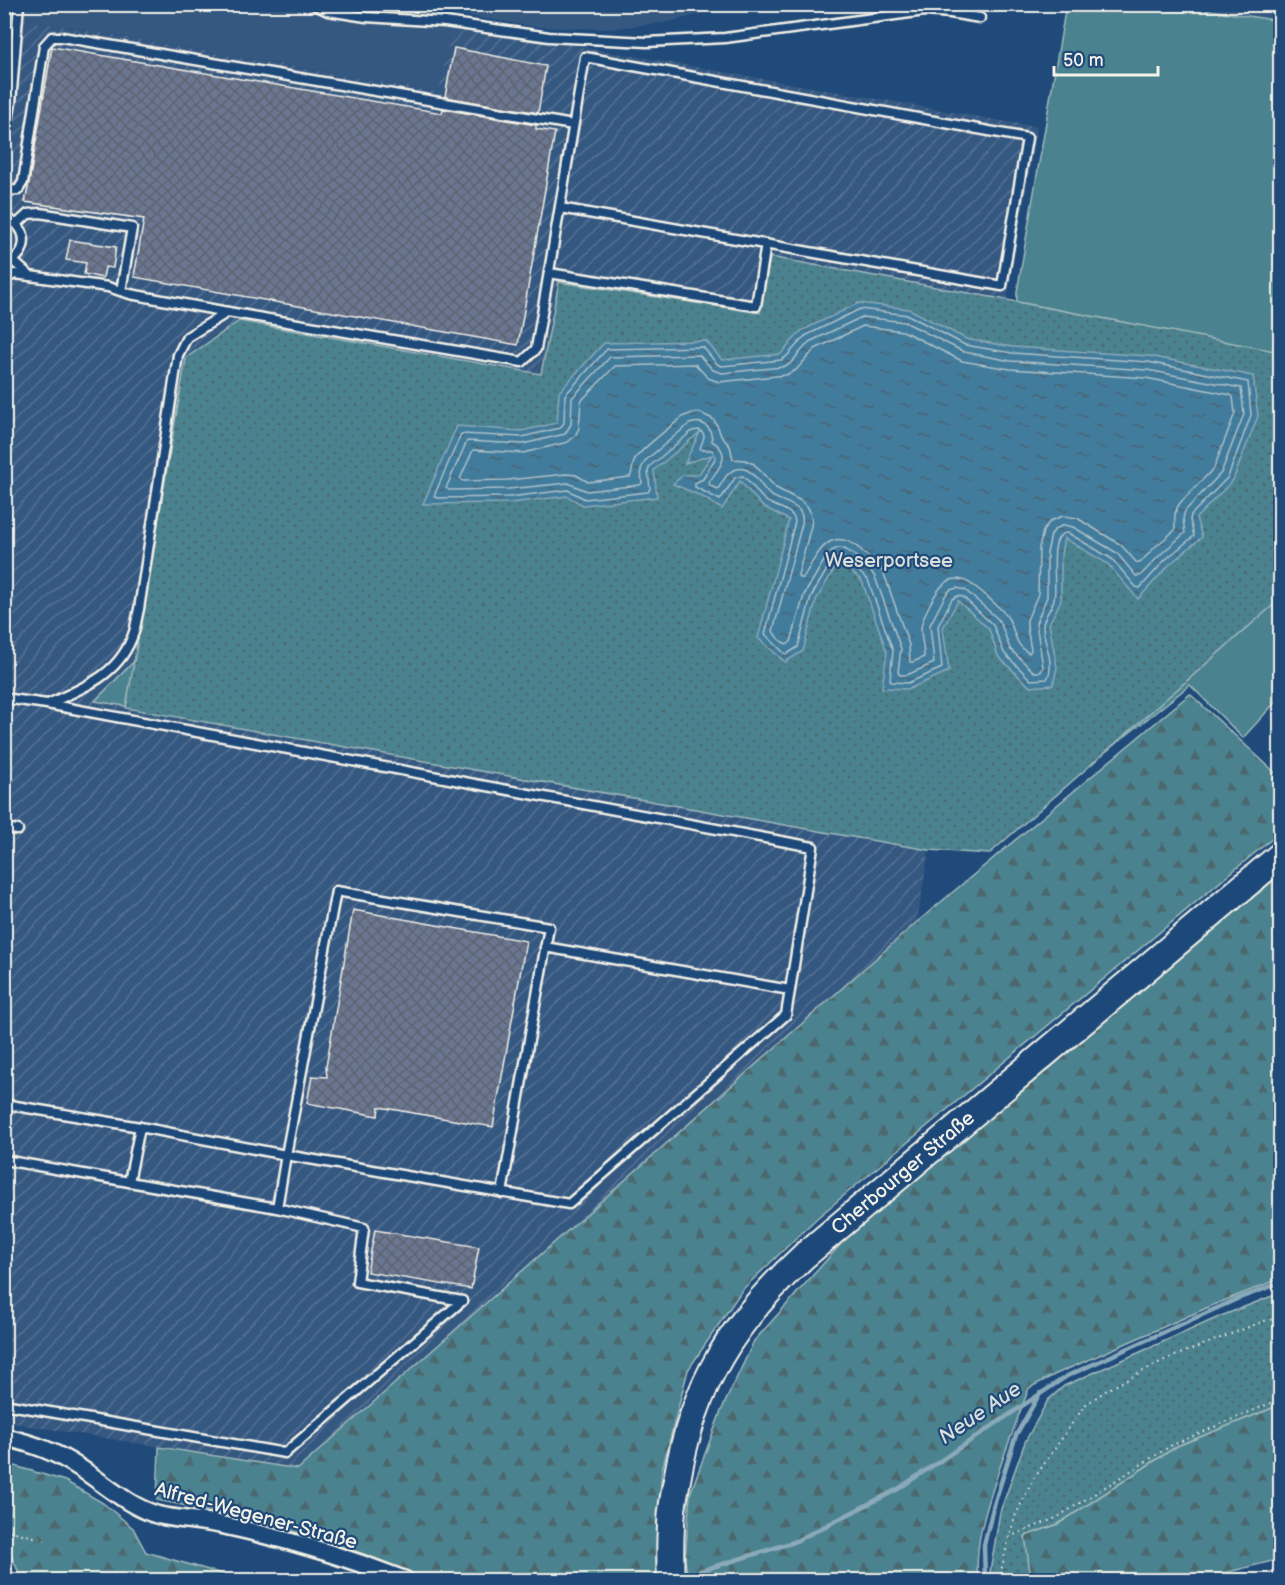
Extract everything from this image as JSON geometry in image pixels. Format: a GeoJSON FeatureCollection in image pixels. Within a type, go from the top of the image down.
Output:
{"type":"FeatureCollection","features":[{"type":"Feature","properties":{"kind":"main road","name":"Cherbourger Straße"},"geometry":{"type":"LineString","coordinates":[[671,1581],[670,1525],[674,1494],[684,1444],[695,1406],[724,1347],[757,1303],[779,1278],[805,1255],[1281,856]]}},
{"type":"Feature","properties":{"kind":"street","name":"Alfred-Wegener-Straße"},"geometry":{"type":"LineString","coordinates":[[4,1437],[32,1443],[52,1451],[130,1502],[158,1515],[220,1524],[285,1541],[405,1581]]}},
{"type":"Feature","properties":{"kind":"lane"},"geometry":{"type":"LineString","coordinates":[[4,146],[11,103],[19,4]]}},
{"type":"Feature","properties":{"kind":"lane"},"geometry":{"type":"LineString","coordinates":[[313,4],[328,11],[366,17],[445,21],[549,37],[647,42],[725,38],[925,11],[980,18]]}},
{"type":"Feature","properties":{"kind":"lane"},"geometry":{"type":"LineString","coordinates":[[4,191],[18,190],[23,182],[44,46],[52,37],[573,125]]}},
{"type":"Feature","properties":{"kind":"lane"},"geometry":{"type":"LineString","coordinates":[[4,279],[15,274],[108,287],[228,312],[522,362],[536,349],[585,57],[1027,138],[1002,286],[560,208]]}},
{"type":"Feature","properties":{"kind":"lane"},"geometry":{"type":"LineString","coordinates":[[16,224],[28,214],[40,213],[132,228],[121,291]]}},
{"type":"Feature","properties":{"kind":"lane"},"geometry":{"type":"LineString","coordinates":[[4,218],[16,224],[21,230],[24,243],[19,256],[9,263],[30,276]]}},
{"type":"Feature","properties":{"kind":"lane"},"geometry":{"type":"LineString","coordinates":[[549,273],[756,306],[766,244]]}},
{"type":"Feature","properties":{"kind":"lane"},"geometry":{"type":"LineString","coordinates":[[47,704],[87,686],[109,672],[134,633],[178,355],[187,337],[228,312]]}},
{"type":"Feature","properties":{"kind":"lane"},"geometry":{"type":"LineString","coordinates":[[4,698],[47,704],[813,847],[786,1015],[569,1204],[4,1104]]}},
{"type":"Feature","properties":{"kind":"lane"},"geometry":{"type":"LineString","coordinates":[[4,828],[18,830]]}},
{"type":"Feature","properties":{"kind":"lane"},"geometry":{"type":"LineString","coordinates":[[277,1208],[336,891],[549,927],[502,1192]]}},
{"type":"Feature","properties":{"kind":"lane"},"geometry":{"type":"LineString","coordinates":[[545,947],[790,990]]}},
{"type":"Feature","properties":{"kind":"lane"},"geometry":{"type":"LineString","coordinates":[[129,1182],[140,1127]]}},
{"type":"Feature","properties":{"kind":"lane"},"geometry":{"type":"LineString","coordinates":[[4,1160],[277,1208],[364,1228],[357,1282],[462,1301],[285,1454],[4,1404]]}},
{"type":"Feature","properties":{"kind":"path"},"geometry":{"type":"LineString","coordinates":[[999,1581],[1016,1514],[1033,1479],[1085,1405],[1107,1390],[1162,1361],[1264,1321],[1281,1318]]}},
{"type":"Feature","properties":{"kind":"path"},"geometry":{"type":"LineString","coordinates":[[1009,1537],[1056,1518],[1172,1445],[1281,1398]]}},
{"type":"Feature","properties":{"kind":"path"},"geometry":{"type":"LineString","coordinates":[[4,1529],[45,1540]]}},
{"type":"Feature","properties":{"kind":"shaded area"},"geometry":{"type":"Polygon","coordinates":[[[4,5],[735,5],[669,22],[610,29],[536,27],[455,14],[440,92],[5,16],[4,5]]]}},
{"type":"Feature","properties":{"kind":"shaded area"},"geometry":{"type":"Polygon","coordinates":[[[1176,5],[1280,5],[1280,21],[1176,5]]]}},
{"type":"Feature","properties":{"kind":"shaded area"},"geometry":{"type":"Polygon","coordinates":[[[4,16],[439,92],[452,24],[1037,127],[1007,300],[771,257],[760,313],[559,282],[541,374],[240,321],[852,837],[929,850],[917,922],[298,1469],[5,1422],[4,16]]]}},
{"type":"Feature","properties":{"kind":"green space","name":"Weserportsee"},"geometry":{"type":"Polygon","coordinates":[[[1066,5],[1176,5],[1280,21],[1280,697],[1243,738],[1190,685],[980,851],[95,701],[149,646],[549,382],[762,321],[1016,320],[1017,292],[1066,5]]]}},
{"type":"Feature","properties":{"kind":"green space","name":"Weserportsee"},"geometry":{"type":"Polygon","coordinates":[[[770,257],[1280,352],[1279,600],[989,854],[929,850],[852,837],[126,708],[186,358],[239,321],[541,374],[559,282],[760,313],[770,257]]]}},
{"type":"Feature","properties":{"kind":"green space"},"geometry":{"type":"Polygon","coordinates":[[[1190,694],[1280,777],[1280,832],[817,1218],[742,1290],[688,1370],[662,1470],[656,1580],[428,1580],[355,1551],[261,1521],[157,1500],[159,1447],[298,1469],[917,922],[1190,694]]]}},
{"type":"Feature","properties":{"kind":"green space"},"geometry":{"type":"Polygon","coordinates":[[[1280,871],[1280,1279],[1218,1303],[1029,1388],[985,1514],[979,1540],[978,1580],[688,1580],[685,1559],[690,1494],[721,1411],[754,1341],[848,1236],[1280,871]]]}},
{"type":"Feature","properties":{"kind":"green space"},"geometry":{"type":"Polygon","coordinates":[[[1280,1293],[1280,1405],[1177,1446],[1058,1524],[1025,1536],[1031,1580],[992,1580],[990,1572],[1000,1512],[1025,1442],[1048,1400],[1064,1386],[1221,1316],[1280,1293]]]}},
{"type":"Feature","properties":{"kind":"green space"},"geometry":{"type":"Polygon","coordinates":[[[1280,1405],[1280,1559],[1197,1580],[1031,1580],[1024,1536],[1058,1524],[1177,1446],[1280,1405]]]}},
{"type":"Feature","properties":{"kind":"green space"},"geometry":{"type":"Polygon","coordinates":[[[5,1463],[65,1481],[103,1503],[133,1528],[146,1552],[243,1580],[22,1580],[5,1541],[5,1463]]]}},
{"type":"Feature","properties":{"kind":"water","name":"Weserportsee"},"geometry":{"type":"Polygon","coordinates":[[[859,303],[909,309],[966,339],[1013,347],[1149,356],[1253,376],[1258,416],[1233,480],[1196,518],[1202,537],[1170,564],[1138,599],[1108,564],[1064,538],[1061,554],[1061,600],[1049,624],[1057,667],[1053,685],[1030,687],[998,656],[989,629],[958,601],[943,628],[949,671],[909,689],[882,688],[887,652],[862,581],[839,561],[816,600],[803,651],[785,662],[758,638],[789,520],[762,506],[740,481],[722,509],[701,496],[673,484],[683,475],[698,475],[712,455],[685,463],[700,432],[654,470],[657,497],[583,505],[567,496],[510,503],[423,504],[457,426],[521,431],[557,423],[559,392],[604,343],[706,341],[722,360],[781,354],[801,331],[859,303]]]}},
{"type":"Feature","properties":{"kind":"building"},"geometry":{"type":"Polygon","coordinates":[[[52,47],[442,113],[443,109],[536,125],[536,129],[555,132],[518,345],[134,277],[144,219],[25,202],[52,47]]]}},
{"type":"Feature","properties":{"kind":"building"},"geometry":{"type":"Polygon","coordinates":[[[454,48],[546,66],[538,113],[445,97],[454,48]]]}},
{"type":"Feature","properties":{"kind":"building"},"geometry":{"type":"Polygon","coordinates":[[[70,240],[116,247],[113,268],[105,267],[103,278],[84,274],[86,263],[66,260],[70,240]]]}},
{"type":"Feature","properties":{"kind":"building"},"geometry":{"type":"Polygon","coordinates":[[[353,910],[526,941],[493,1127],[379,1107],[378,1116],[307,1103],[312,1076],[327,1077],[326,1067],[353,910]]]}},
{"type":"Feature","properties":{"kind":"building"},"geometry":{"type":"Polygon","coordinates":[[[375,1230],[479,1247],[471,1289],[367,1272],[375,1230]]]}},
{"type":"Feature","properties":{"kind":"waterway","name":"Neue Aue"},"geometry":{"type":"LineString","coordinates":[[700,1571],[794,1542],[898,1489],[1067,1376],[1237,1299],[1280,1283]]}},
{"type":"Feature","properties":{"kind":"waterway"},"geometry":{"type":"LineString","coordinates":[[985,1580],[984,1545],[993,1508],[1016,1435],[1040,1393]]}},
{"type":"Feature","properties":{"kind":"waterway","name":"Neue Aue"},"geometry":{"type":"LineString","coordinates":[[4,1568],[10,1580]]}},
{"type":"Feature","properties":{"kind":"railway"},"geometry":{"type":"LineString","coordinates":[[1244,4],[1280,10]]}}]}
